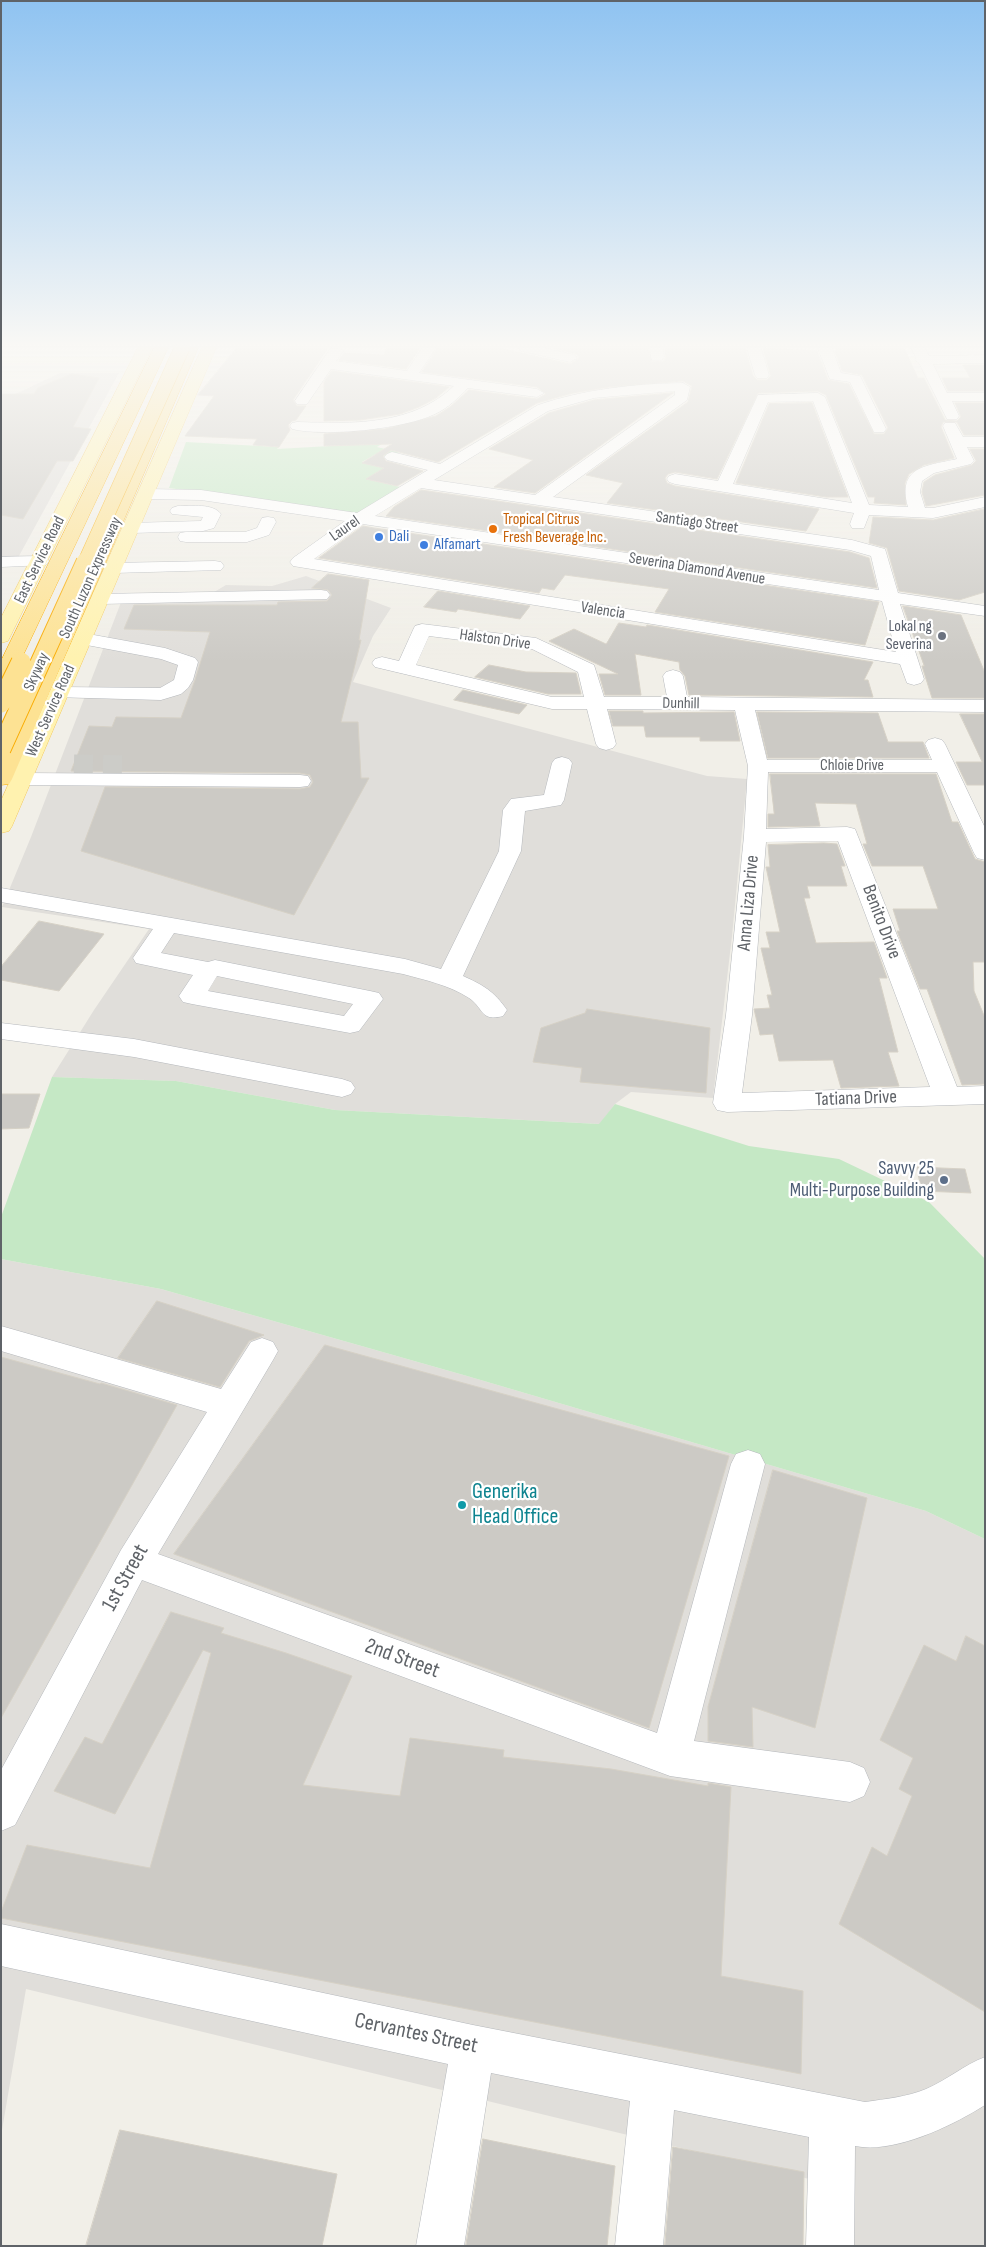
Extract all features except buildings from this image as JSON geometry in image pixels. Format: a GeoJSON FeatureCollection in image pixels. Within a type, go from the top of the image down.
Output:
{"type":"FeatureCollection","features":[{"type":"Feature","properties":{"kind":"highway","name":"South Luzon Expressway"},"geometry":{"type":"LineString","coordinates":[[3,677],[111,453]]}},
{"type":"Feature","properties":{"kind":"highway","name":"Skyway"},"geometry":{"type":"LineString","coordinates":[[1,703],[119,453]]}},
{"type":"Feature","properties":{"kind":"highway","name":"Skyway"},"geometry":{"type":"LineString","coordinates":[[1,749],[135,453]]}},
{"type":"Feature","properties":{"kind":"highway","name":"South Luzon Expressway"},"geometry":{"type":"LineString","coordinates":[[16,774],[49,673],[145,453]]}},
{"type":"Feature","properties":{"kind":"main road","name":"East Service Road"},"geometry":{"type":"LineString","coordinates":[[1,637],[93,453]]}},
{"type":"Feature","properties":{"kind":"main road","name":"West Service Road"},"geometry":{"type":"LineString","coordinates":[[1,826],[16,774],[59,693],[163,453]]}},
{"type":"Feature","properties":{"kind":"street","name":"Laurel"},"geometry":{"type":"LineString","coordinates":[[299,562],[360,518],[469,453]]}},
{"type":"Feature","properties":{"kind":"street","name":"Laurel"},"geometry":{"type":"LineString","coordinates":[[537,500],[604,453]]}},
{"type":"Feature","properties":{"kind":"street"},"geometry":{"type":"LineString","coordinates":[[724,486],[739,453]]}},
{"type":"Feature","properties":{"kind":"street"},"geometry":{"type":"LineString","coordinates":[[840,453],[863,510],[852,545]]}},
{"type":"Feature","properties":{"kind":"street"},"geometry":{"type":"LineString","coordinates":[[918,513],[912,492],[915,479],[929,470],[966,461],[962,453]]}},
{"type":"Feature","properties":{"kind":"street"},"geometry":{"type":"LineString","coordinates":[[392,457],[442,469]]}},
{"type":"Feature","properties":{"kind":"street"},"geometry":{"type":"LineString","coordinates":[[674,479],[863,510],[933,513],[985,502]]}},
{"type":"Feature","properties":{"kind":"street","name":"Santiago Street"},"geometry":{"type":"LineString","coordinates":[[418,483],[852,545],[879,553],[888,593]]}},
{"type":"Feature","properties":{"kind":"street","name":"Severina Diamond Avenue"},"geometry":{"type":"LineString","coordinates":[[147,490],[201,495],[888,593],[985,610]]}},
{"type":"Feature","properties":{"kind":"street"},"geometry":{"type":"LineString","coordinates":[[138,510],[210,512],[213,514],[186,565]]}},
{"type":"Feature","properties":{"kind":"street"},"geometry":{"type":"LineString","coordinates":[[129,532],[247,537],[263,532],[268,522]]}},
{"type":"Feature","properties":{"kind":"street"},"geometry":{"type":"LineString","coordinates":[[190,583],[246,546]]}},
{"type":"Feature","properties":{"kind":"street"},"geometry":{"type":"LineString","coordinates":[[1,562],[40,561]]}},
{"type":"Feature","properties":{"kind":"street","name":"Valencia"},"geometry":{"type":"LineString","coordinates":[[299,562],[906,659]]}},
{"type":"Feature","properties":{"kind":"street"},"geometry":{"type":"LineString","coordinates":[[113,568],[186,565],[215,566]]}},
{"type":"Feature","properties":{"kind":"street"},"geometry":{"type":"LineString","coordinates":[[1,576],[32,577]]}},
{"type":"Feature","properties":{"kind":"street"},"geometry":{"type":"LineString","coordinates":[[888,593],[906,659],[914,679]]}},
{"type":"Feature","properties":{"kind":"street"},"geometry":{"type":"LineString","coordinates":[[100,599],[321,595]]}},
{"type":"Feature","properties":{"kind":"street"},"geometry":{"type":"LineString","coordinates":[[985,600],[985,610]]}},
{"type":"Feature","properties":{"kind":"street","name":"Halston Drive"},"geometry":{"type":"LineString","coordinates":[[405,669],[422,630],[536,644],[587,669],[606,744]]}},
{"type":"Feature","properties":{"kind":"street"},"geometry":{"type":"LineString","coordinates":[[59,693],[161,694],[177,690],[184,681],[188,662],[166,654],[83,639]]}},
{"type":"Feature","properties":{"kind":"street","name":"Dunhill"},"geometry":{"type":"LineString","coordinates":[[382,664],[552,703],[985,706]]}},
{"type":"Feature","properties":{"kind":"street"},"geometry":{"type":"LineString","coordinates":[[3,677],[49,673]]}},
{"type":"Feature","properties":{"kind":"street"},"geometry":{"type":"LineString","coordinates":[[673,676],[678,704]]}},
{"type":"Feature","properties":{"kind":"street","name":"Anna Liza Drive"},"geometry":{"type":"LineString","coordinates":[[727,1103],[739,1015],[755,836],[758,766],[744,705]]}},
{"type":"Feature","properties":{"kind":"street"},"geometry":{"type":"LineString","coordinates":[[935,744],[985,853]]}},
{"type":"Feature","properties":{"kind":"street"},"geometry":{"type":"LineString","coordinates":[[449,979],[510,851],[514,810],[519,804],[553,800],[562,763]]}},
{"type":"Feature","properties":{"kind":"street"},"geometry":{"type":"LineString","coordinates":[[16,774],[74,764]]}},
{"type":"Feature","properties":{"kind":"street","name":"Chloie Drive"},"geometry":{"type":"LineString","coordinates":[[758,766],[945,766]]}},
{"type":"Feature","properties":{"kind":"street"},"geometry":{"type":"LineString","coordinates":[[16,774],[300,781]]}},
{"type":"Feature","properties":{"kind":"street","name":"Benito Drive"},"geometry":{"type":"LineString","coordinates":[[755,836],[847,834],[947,1096]]}},
{"type":"Feature","properties":{"kind":"street"},"geometry":{"type":"LineString","coordinates":[[1,895],[405,967],[449,979],[479,993],[494,1010]]}},
{"type":"Feature","properties":{"kind":"street"},"geometry":{"type":"LineString","coordinates":[[168,924],[145,958],[209,970],[215,968],[370,999],[350,1026],[192,996],[209,970]]}},
{"type":"Feature","properties":{"kind":"street"},"geometry":{"type":"LineString","coordinates":[[1,1031],[134,1048],[342,1088]]}},
{"type":"Feature","properties":{"kind":"street","name":"Tatiana Drive"},"geometry":{"type":"LineString","coordinates":[[727,1103],[985,1095]]}},
{"type":"Feature","properties":{"kind":"street"},"geometry":{"type":"LineString","coordinates":[[1,1338],[230,1405]]}},
{"type":"Feature","properties":{"kind":"street","name":"1st Street"},"geometry":{"type":"LineString","coordinates":[[1,1811],[134,1561],[262,1351]]}},
{"type":"Feature","properties":{"kind":"street"},"geometry":{"type":"LineString","coordinates":[[670,1757],[748,1464]]}},
{"type":"Feature","properties":{"kind":"street","name":"2nd Street"},"geometry":{"type":"LineString","coordinates":[[134,1561],[670,1757],[850,1782]]}},
{"type":"Feature","properties":{"kind":"street","name":"Cervantes Street"},"geometry":{"type":"LineString","coordinates":[[1,1945],[473,2047],[865,2125],[913,2117],[942,2106],[985,2079]]}},
{"type":"Feature","properties":{"kind":"street"},"geometry":{"type":"LineString","coordinates":[[440,2246],[473,2047]]}},
{"type":"Feature","properties":{"kind":"street"},"geometry":{"type":"LineString","coordinates":[[639,2246],[654,2083]]}},
{"type":"Feature","properties":{"kind":"street"},"geometry":{"type":"LineString","coordinates":[[830,2246],[832,2118]]}},
{"type":"Feature","properties":{"kind":"shaded area"},"geometry":{"type":"Polygon","coordinates":[[[1,453],[75,453],[19,556],[1,556],[1,453]]]}},
{"type":"Feature","properties":{"kind":"shaded area"},"geometry":{"type":"Polygon","coordinates":[[[306,576],[391,608],[373,636],[353,682],[707,776],[747,779],[732,936],[713,1098],[631,1092],[615,1104],[600,1124],[335,1110],[176,1081],[52,1077],[94,1010],[149,929],[2,907],[31,837],[123,597],[204,598],[226,585],[272,586],[306,576]]]}},
{"type":"Feature","properties":{"kind":"shaded area"},"geometry":{"type":"Polygon","coordinates":[[[1,1259],[161,1289],[467,1376],[926,1511],[985,1539],[985,2246],[809,2246],[809,2179],[26,1989],[1,2136],[1,1259]]]}},
{"type":"Feature","properties":{"kind":"green space"},"geometry":{"type":"Polygon","coordinates":[[[182,453],[398,453],[391,457],[376,454],[362,462],[385,468],[367,479],[400,487],[357,514],[169,488],[182,453]]]}},
{"type":"Feature","properties":{"kind":"green space"},"geometry":{"type":"Polygon","coordinates":[[[52,1077],[176,1081],[335,1110],[599,1124],[615,1104],[749,1146],[839,1159],[929,1202],[985,1259],[985,1539],[926,1511],[467,1376],[161,1289],[1,1259],[1,1217],[52,1077]]]}},
{"type":"Feature","properties":{"kind":"tunnel"},"geometry":{"type":"LineString","coordinates":[[74,764],[131,765]]}},
{"type":"Feature","properties":{"kind":"place","name":"Tropical Citrus Fresh Beverage Inc."},"geometry":{"type":"Point","coordinates":[493,529]}},
{"type":"Feature","properties":{"kind":"place","name":"Dali"},"geometry":{"type":"Point","coordinates":[379,537]}},
{"type":"Feature","properties":{"kind":"place","name":"Alfamart"},"geometry":{"type":"Point","coordinates":[424,545]}},
{"type":"Feature","properties":{"kind":"place","name":"Lokal ng Severina"},"geometry":{"type":"Point","coordinates":[942,636]}},
{"type":"Feature","properties":{"kind":"place","name":"Savvy 25 Multi-Purpose Building"},"geometry":{"type":"Point","coordinates":[944,1180]}},
{"type":"Feature","properties":{"kind":"place","name":"Generika Head Office"},"geometry":{"type":"Point","coordinates":[462,1505]}}]}
